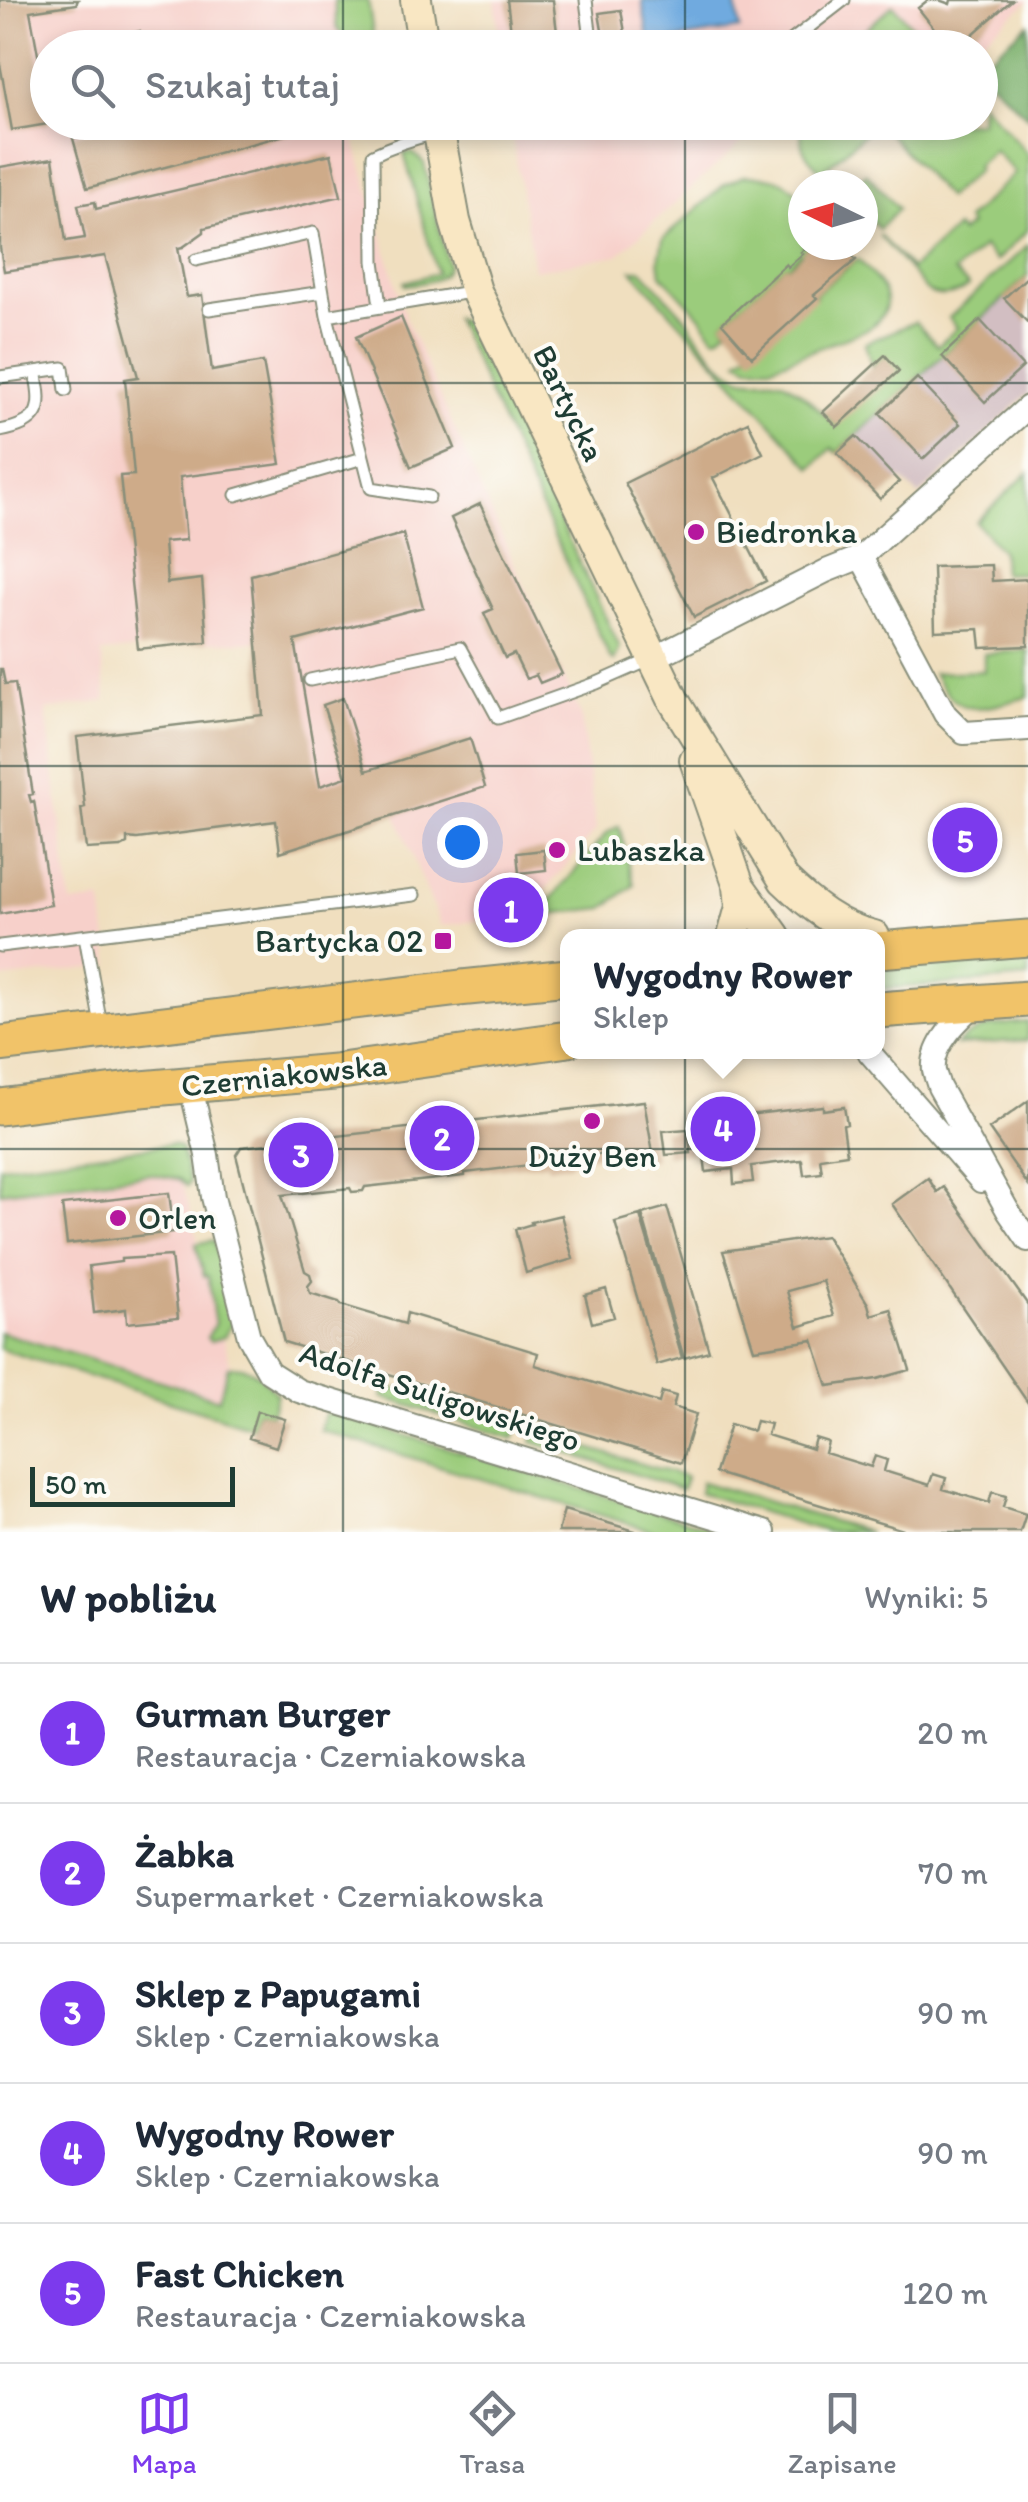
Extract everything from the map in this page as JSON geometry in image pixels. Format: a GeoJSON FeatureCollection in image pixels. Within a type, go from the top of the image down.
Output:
{"type":"FeatureCollection","features":[{"type":"Feature","properties":{"kind":"main road"},"geometry":{"type":"LineString","coordinates":[[885,949],[1028,938]]}},
{"type":"Feature","properties":{"kind":"main road","name":"Czerniakowska"},"geometry":{"type":"LineString","coordinates":[[0,1044],[560,978]]}},
{"type":"Feature","properties":{"kind":"main road"},"geometry":{"type":"LineString","coordinates":[[885,1009],[1028,999]]}},
{"type":"Feature","properties":{"kind":"main road","name":"Czerniakowska"},"geometry":{"type":"LineString","coordinates":[[0,1106],[334,1072],[560,1041]]}},
{"type":"Feature","properties":{"kind":"street"},"geometry":{"type":"LineString","coordinates":[[416,0],[421,30]]}},
{"type":"Feature","properties":{"kind":"street","name":"Bartycka"},"geometry":{"type":"LineString","coordinates":[[440,140],[454,221],[476,292],[674,701],[739,886],[741,908],[735,929]]}},
{"type":"Feature","properties":{"kind":"street"},"geometry":{"type":"LineString","coordinates":[[654,658],[862,557],[1028,407]]}},
{"type":"Feature","properties":{"kind":"street"},"geometry":{"type":"LineString","coordinates":[[862,557],[944,714],[964,733],[1028,728]]}},
{"type":"Feature","properties":{"kind":"street","name":"Bartycka"},"geometry":{"type":"LineString","coordinates":[[674,701],[784,880],[808,903],[856,929]]}},
{"type":"Feature","properties":{"kind":"street","name":"Bartycka"},"geometry":{"type":"LineString","coordinates":[[780,929],[784,880]]}},
{"type":"Feature","properties":{"kind":"street","name":"Bartycka"},"geometry":{"type":"LineString","coordinates":[[739,886],[773,929]]}},
{"type":"Feature","properties":{"kind":"street","name":"Bartycka"},"geometry":{"type":"LineString","coordinates":[[885,939],[918,946]]}},
{"type":"Feature","properties":{"kind":"street"},"geometry":{"type":"LineString","coordinates":[[978,1002],[955,1023],[936,1055],[934,1072],[939,1088],[1028,1240]]}},
{"type":"Feature","properties":{"kind":"street"},"geometry":{"type":"LineString","coordinates":[[875,1059],[1008,1210]]}},
{"type":"Feature","properties":{"kind":"street","name":"Adolfa Suligowskiego"},"geometry":{"type":"LineString","coordinates":[[190,1084],[213,1196],[249,1337],[270,1372],[282,1382],[312,1395],[764,1532]]}},
{"type":"Feature","properties":{"kind":"lane"},"geometry":{"type":"LineString","coordinates":[[586,0],[590,30]]}},
{"type":"Feature","properties":{"kind":"lane"},"geometry":{"type":"LineString","coordinates":[[805,30],[844,0]]}},
{"type":"Feature","properties":{"kind":"lane"},"geometry":{"type":"LineString","coordinates":[[380,306],[374,261],[373,155],[406,140]]}},
{"type":"Feature","properties":{"kind":"lane"},"geometry":{"type":"LineString","coordinates":[[196,260],[313,233],[327,316],[371,488],[428,498]]}},
{"type":"Feature","properties":{"kind":"lane"},"geometry":{"type":"LineString","coordinates":[[209,309],[323,292]]}},
{"type":"Feature","properties":{"kind":"lane"},"geometry":{"type":"LineString","coordinates":[[327,316],[476,292]]}},
{"type":"Feature","properties":{"kind":"lane"},"geometry":{"type":"LineString","coordinates":[[0,377],[63,368],[66,390]]}},
{"type":"Feature","properties":{"kind":"lane"},"geometry":{"type":"LineString","coordinates":[[0,431],[28,422],[36,414],[40,396],[35,372]]}},
{"type":"Feature","properties":{"kind":"lane"},"geometry":{"type":"LineString","coordinates":[[236,495],[363,458]]}},
{"type":"Feature","properties":{"kind":"lane"},"geometry":{"type":"LineString","coordinates":[[310,680],[460,648],[498,718],[654,658]]}},
{"type":"Feature","properties":{"kind":"lane"},"geometry":{"type":"LineString","coordinates":[[0,946],[414,896]]}},
{"type":"Feature","properties":{"kind":"lane"},"geometry":{"type":"LineString","coordinates":[[86,936],[102,1032]]}},
{"type":"Feature","properties":{"kind":"shaded area"},"geometry":{"type":"Polygon","coordinates":[[[0,0],[334,0],[338,30],[30,30],[30,140],[355,140],[406,319],[581,715],[596,830],[525,914],[441,926],[396,815],[280,852],[257,642],[207,642],[102,653],[106,701],[46,710],[71,904],[102,900],[110,966],[0,979],[0,0]]]}},
{"type":"Feature","properties":{"kind":"shaded area"},"geometry":{"type":"Polygon","coordinates":[[[495,0],[1028,0],[994,30],[916,30],[893,5],[865,30],[499,30],[495,0]]]}},
{"type":"Feature","properties":{"kind":"shaded area"},"geometry":{"type":"Polygon","coordinates":[[[513,140],[744,140],[618,255],[534,270],[513,140]]]}},
{"type":"Feature","properties":{"kind":"shaded area"},"geometry":{"type":"Polygon","coordinates":[[[1028,276],[1028,394],[919,496],[902,479],[880,499],[837,453],[1028,276]]]}},
{"type":"Feature","properties":{"kind":"shaded area"},"geometry":{"type":"Polygon","coordinates":[[[149,1174],[179,1179],[183,1184],[241,1405],[0,1332],[0,1192],[149,1174]]]}},
{"type":"Feature","properties":{"kind":"green space"},"geometry":{"type":"Polygon","coordinates":[[[334,0],[368,0],[372,30],[337,29],[334,0]]]}},
{"type":"Feature","properties":{"kind":"green space"},"geometry":{"type":"Polygon","coordinates":[[[893,5],[916,30],[865,30],[893,5]]]}},
{"type":"Feature","properties":{"kind":"green space"},"geometry":{"type":"Polygon","coordinates":[[[1028,24],[1028,117],[998,89],[998,50],[1028,24]]]}},
{"type":"Feature","properties":{"kind":"green space"},"geometry":{"type":"Polygon","coordinates":[[[998,121],[1028,154],[1028,230],[996,261],[983,247],[954,272],[969,286],[954,294],[937,295],[927,291],[879,235],[911,269],[956,228],[961,233],[970,225],[966,220],[1015,173],[994,150],[947,198],[894,140],[998,140],[998,121]]]}},
{"type":"Feature","properties":{"kind":"green space"},"geometry":{"type":"Polygon","coordinates":[[[801,140],[857,140],[824,170],[807,156],[801,140]]]}},
{"type":"Feature","properties":{"kind":"green space"},"geometry":{"type":"Polygon","coordinates":[[[404,153],[413,153],[424,163],[448,265],[437,279],[405,285],[404,282],[437,273],[404,153]]]}},
{"type":"Feature","properties":{"kind":"green space"},"geometry":{"type":"Polygon","coordinates":[[[743,176],[762,176],[788,185],[788,260],[795,260],[723,323],[727,329],[718,337],[713,336],[701,317],[661,274],[659,260],[663,239],[724,185],[743,176]]]}},
{"type":"Feature","properties":{"kind":"green space"},"geometry":{"type":"Polygon","coordinates":[[[878,186],[898,209],[878,228],[878,186]]]}},
{"type":"Feature","properties":{"kind":"green space"},"geometry":{"type":"Polygon","coordinates":[[[1028,245],[1028,276],[837,453],[832,448],[812,468],[632,270],[642,270],[729,371],[789,385],[837,426],[885,356],[872,367],[865,343],[915,322],[938,346],[957,328],[949,318],[1028,245]]]}},
{"type":"Feature","properties":{"kind":"green space"},"geometry":{"type":"Polygon","coordinates":[[[859,260],[880,284],[885,310],[868,329],[772,366],[750,366],[738,360],[816,297],[859,260]]]}},
{"type":"Feature","properties":{"kind":"green space"},"geometry":{"type":"Polygon","coordinates":[[[455,318],[464,322],[484,360],[620,648],[614,661],[610,658],[455,318]]]}},
{"type":"Feature","properties":{"kind":"green space"},"geometry":{"type":"Polygon","coordinates":[[[1028,473],[1028,573],[1003,574],[1002,552],[976,522],[1028,473]]]}},
{"type":"Feature","properties":{"kind":"green space"},"geometry":{"type":"Polygon","coordinates":[[[1028,650],[1028,697],[997,705],[963,705],[943,689],[933,673],[984,671],[984,654],[1028,650]]]}},
{"type":"Feature","properties":{"kind":"green space"},"geometry":{"type":"Polygon","coordinates":[[[619,826],[634,885],[604,908],[538,915],[606,834],[619,826]]]}},
{"type":"Feature","properties":{"kind":"green space"},"geometry":{"type":"Polygon","coordinates":[[[1028,958],[1028,978],[885,988],[885,968],[1028,958]]]}},
{"type":"Feature","properties":{"kind":"green space"},"geometry":{"type":"Polygon","coordinates":[[[1028,1022],[1028,1040],[956,1045],[980,1029],[1028,1022]]]}},
{"type":"Feature","properties":{"kind":"green space"},"geometry":{"type":"Polygon","coordinates":[[[173,1144],[181,1148],[190,1183],[187,1186],[179,1179],[149,1174],[0,1192],[0,1166],[173,1144]]]}},
{"type":"Feature","properties":{"kind":"green space"},"geometry":{"type":"Polygon","coordinates":[[[214,1240],[233,1322],[224,1337],[211,1341],[207,1338],[215,1323],[210,1288],[196,1244],[214,1240]]]}},
{"type":"Feature","properties":{"kind":"green space"},"geometry":{"type":"Polygon","coordinates":[[[0,1332],[219,1399],[228,1367],[244,1368],[256,1373],[277,1394],[271,1415],[257,1411],[252,1427],[0,1349],[0,1332]]]}},
{"type":"Feature","properties":{"kind":"green space"},"geometry":{"type":"Polygon","coordinates":[[[386,1386],[518,1427],[514,1439],[382,1397],[386,1386]]]}},
{"type":"Feature","properties":{"kind":"green space"},"geometry":{"type":"Polygon","coordinates":[[[329,1412],[721,1532],[656,1532],[320,1430],[324,1415],[329,1412]]]}},
{"type":"Feature","properties":{"kind":"green space"},"geometry":{"type":"Polygon","coordinates":[[[535,1432],[686,1477],[682,1489],[532,1442],[535,1432]]]}},
{"type":"Feature","properties":{"kind":"green space"},"geometry":{"type":"Polygon","coordinates":[[[701,1482],[869,1532],[828,1532],[699,1493],[701,1482]]]}},
{"type":"Feature","properties":{"kind":"water"},"geometry":{"type":"Polygon","coordinates":[[[642,0],[735,0],[740,29],[734,30],[647,30],[642,0]]]}},
{"type":"Feature","properties":{"kind":"building"},"geometry":{"type":"Polygon","coordinates":[[[0,0],[78,0],[76,4],[30,11],[33,30],[30,30],[30,127],[12,130],[0,64],[0,0]]]}},
{"type":"Feature","properties":{"kind":"building"},"geometry":{"type":"Polygon","coordinates":[[[507,0],[553,0],[557,30],[511,30],[507,0]]]}},
{"type":"Feature","properties":{"kind":"building"},"geometry":{"type":"Polygon","coordinates":[[[928,0],[950,4],[951,0],[1012,0],[978,30],[936,30],[918,8],[928,0]]]}},
{"type":"Feature","properties":{"kind":"building"},"geometry":{"type":"Polygon","coordinates":[[[621,10],[625,30],[602,30],[599,13],[621,10]]]}},
{"type":"Feature","properties":{"kind":"building"},"geometry":{"type":"Polygon","coordinates":[[[73,140],[266,140],[87,188],[73,140]]]}},
{"type":"Feature","properties":{"kind":"building"},"geometry":{"type":"Polygon","coordinates":[[[331,154],[341,196],[204,228],[204,232],[178,248],[187,297],[202,295],[212,371],[263,362],[281,464],[180,477],[186,540],[164,542],[167,583],[202,579],[207,642],[138,649],[120,476],[134,475],[125,379],[138,377],[105,256],[4,271],[0,248],[0,167],[53,158],[66,241],[85,238],[78,205],[95,202],[96,209],[331,154]]]}},
{"type":"Feature","properties":{"kind":"building"},"geometry":{"type":"Polygon","coordinates":[[[796,260],[856,260],[814,295],[817,298],[752,357],[722,323],[786,264],[788,267],[796,260]]]}},
{"type":"Feature","properties":{"kind":"building"},"geometry":{"type":"Polygon","coordinates":[[[1028,276],[1028,323],[1004,298],[1028,276]]]}},
{"type":"Feature","properties":{"kind":"building"},"geometry":{"type":"Polygon","coordinates":[[[401,317],[455,448],[411,467],[356,337],[401,317]]]}},
{"type":"Feature","properties":{"kind":"building"},"geometry":{"type":"Polygon","coordinates":[[[980,320],[1023,367],[985,402],[942,356],[980,320]]]}},
{"type":"Feature","properties":{"kind":"building"},"geometry":{"type":"Polygon","coordinates":[[[885,355],[899,371],[837,427],[823,412],[885,355]]]}},
{"type":"Feature","properties":{"kind":"building"},"geometry":{"type":"Polygon","coordinates":[[[917,378],[960,424],[923,459],[880,413],[917,378]]]}},
{"type":"Feature","properties":{"kind":"building","name":"Biedronka"},"geometry":{"type":"Polygon","coordinates":[[[748,422],[763,453],[713,478],[766,581],[694,617],[625,483],[748,422]]]}},
{"type":"Feature","properties":{"kind":"building"},"geometry":{"type":"Polygon","coordinates":[[[856,436],[899,482],[880,499],[837,453],[856,436]]]}},
{"type":"Feature","properties":{"kind":"building"},"geometry":{"type":"Polygon","coordinates":[[[480,504],[562,674],[540,683],[536,675],[526,679],[514,654],[505,658],[484,613],[493,609],[451,518],[480,504]]]}},
{"type":"Feature","properties":{"kind":"building"},"geometry":{"type":"Polygon","coordinates":[[[403,534],[423,607],[295,641],[320,786],[346,777],[323,705],[343,698],[366,771],[470,738],[485,787],[280,852],[276,821],[127,838],[127,844],[121,847],[86,849],[77,737],[263,715],[251,575],[403,534]]]}},
{"type":"Feature","properties":{"kind":"building"},"geometry":{"type":"Polygon","coordinates":[[[991,565],[992,581],[1028,579],[1028,646],[981,648],[979,629],[935,631],[933,567],[991,565]]]}},
{"type":"Feature","properties":{"kind":"building"},"geometry":{"type":"Polygon","coordinates":[[[0,669],[5,684],[15,683],[33,794],[29,795],[34,801],[51,905],[0,914],[0,669]]]}},
{"type":"Feature","properties":{"kind":"building"},"geometry":{"type":"Polygon","coordinates":[[[977,831],[978,848],[952,850],[952,833],[977,831]]]}},
{"type":"Feature","properties":{"kind":"building"},"geometry":{"type":"Polygon","coordinates":[[[544,850],[546,870],[519,873],[517,853],[544,850]]]}},
{"type":"Feature","properties":{"kind":"building"},"geometry":{"type":"Polygon","coordinates":[[[644,1101],[654,1159],[622,1162],[621,1158],[607,1160],[606,1154],[571,1158],[573,1164],[548,1168],[547,1163],[365,1187],[363,1191],[352,1192],[350,1188],[282,1195],[305,1271],[312,1281],[308,1286],[310,1293],[405,1324],[407,1313],[538,1353],[535,1365],[659,1403],[662,1392],[676,1396],[673,1407],[696,1414],[681,1463],[284,1342],[236,1155],[241,1147],[644,1101]]]}},
{"type":"Feature","properties":{"kind":"building"},"geometry":{"type":"Polygon","coordinates":[[[1028,1101],[1028,1185],[989,1129],[1028,1101]]]}},
{"type":"Feature","properties":{"kind":"building"},"geometry":{"type":"Polygon","coordinates":[[[823,1106],[823,1110],[844,1107],[847,1154],[820,1158],[822,1173],[804,1175],[802,1160],[751,1166],[753,1182],[734,1184],[733,1169],[706,1172],[700,1124],[704,1120],[823,1106]]]}},
{"type":"Feature","properties":{"kind":"building"},"geometry":{"type":"Polygon","coordinates":[[[688,1129],[691,1153],[666,1155],[663,1131],[688,1129]]]}},
{"type":"Feature","properties":{"kind":"building"},"geometry":{"type":"Polygon","coordinates":[[[928,1178],[937,1192],[944,1187],[1028,1305],[1028,1403],[892,1204],[928,1178]]]}},
{"type":"Feature","properties":{"kind":"building","name":"Orlen"},"geometry":{"type":"Polygon","coordinates":[[[169,1193],[174,1232],[67,1244],[62,1205],[169,1193]]]}},
{"type":"Feature","properties":{"kind":"building"},"geometry":{"type":"Polygon","coordinates":[[[667,1207],[709,1351],[684,1358],[642,1214],[667,1207]]]}},
{"type":"Feature","properties":{"kind":"building"},"geometry":{"type":"Polygon","coordinates":[[[561,1215],[573,1259],[526,1273],[515,1229],[561,1215]]]}},
{"type":"Feature","properties":{"kind":"building"},"geometry":{"type":"Polygon","coordinates":[[[640,1215],[682,1358],[657,1365],[615,1222],[640,1215]]]}},
{"type":"Feature","properties":{"kind":"building"},"geometry":{"type":"Polygon","coordinates":[[[826,1236],[871,1315],[891,1309],[910,1370],[828,1386],[813,1340],[754,1349],[723,1251],[826,1236]],[[823,1281],[787,1291],[798,1327],[834,1316],[823,1281]]]}},
{"type":"Feature","properties":{"kind":"building"},"geometry":{"type":"Polygon","coordinates":[[[171,1256],[178,1318],[127,1323],[126,1309],[94,1313],[89,1266],[121,1259],[171,1256]]]}},
{"type":"Feature","properties":{"kind":"building"},"geometry":{"type":"Polygon","coordinates":[[[606,1289],[614,1317],[592,1323],[585,1295],[606,1289]]]}},
{"type":"Feature","properties":{"kind":"building"},"geometry":{"type":"Polygon","coordinates":[[[257,1411],[285,1419],[276,1447],[249,1438],[257,1411]]]}},
{"type":"Feature","properties":{"kind":"building"},"geometry":{"type":"Polygon","coordinates":[[[756,1421],[770,1424],[767,1435],[812,1449],[815,1438],[828,1442],[825,1453],[871,1467],[875,1456],[887,1460],[884,1471],[929,1485],[933,1474],[946,1478],[943,1489],[989,1503],[992,1492],[1006,1496],[1003,1507],[1026,1514],[1020,1532],[910,1532],[715,1473],[730,1424],[753,1431],[756,1421]]]}},
{"type":"Feature","properties":{"kind":"building"},"geometry":{"type":"Polygon","coordinates":[[[564,1510],[635,1531],[635,1532],[558,1532],[564,1510]]]}},
{"type":"Feature","properties":{"kind":"place","name":"Biedronka"},"geometry":{"type":"Point","coordinates":[696,532]}},
{"type":"Feature","properties":{"kind":"place","name":"Fast Chicken"},"geometry":{"type":"Point","coordinates":[965,840]}},
{"type":"Feature","properties":{"kind":"place","name":"Lubaszka"},"geometry":{"type":"Point","coordinates":[557,850]}},
{"type":"Feature","properties":{"kind":"place","name":"Gurman Burger"},"geometry":{"type":"Point","coordinates":[511,910]}},
{"type":"Feature","properties":{"kind":"place","name":"Bartycka 02"},"geometry":{"type":"Point","coordinates":[443,941]}},
{"type":"Feature","properties":{"kind":"place","name":"Duży Ben"},"geometry":{"type":"Point","coordinates":[592,1121]}},
{"type":"Feature","properties":{"kind":"place","name":"Wygodny Rower"},"geometry":{"type":"Point","coordinates":[723,1129]}},
{"type":"Feature","properties":{"kind":"place","name":"Żabka"},"geometry":{"type":"Point","coordinates":[442,1138]}},
{"type":"Feature","properties":{"kind":"place","name":"Sklep z Papugami"},"geometry":{"type":"Point","coordinates":[301,1155]}},
{"type":"Feature","properties":{"kind":"place","name":"Orlen"},"geometry":{"type":"Point","coordinates":[118,1218]}}]}
